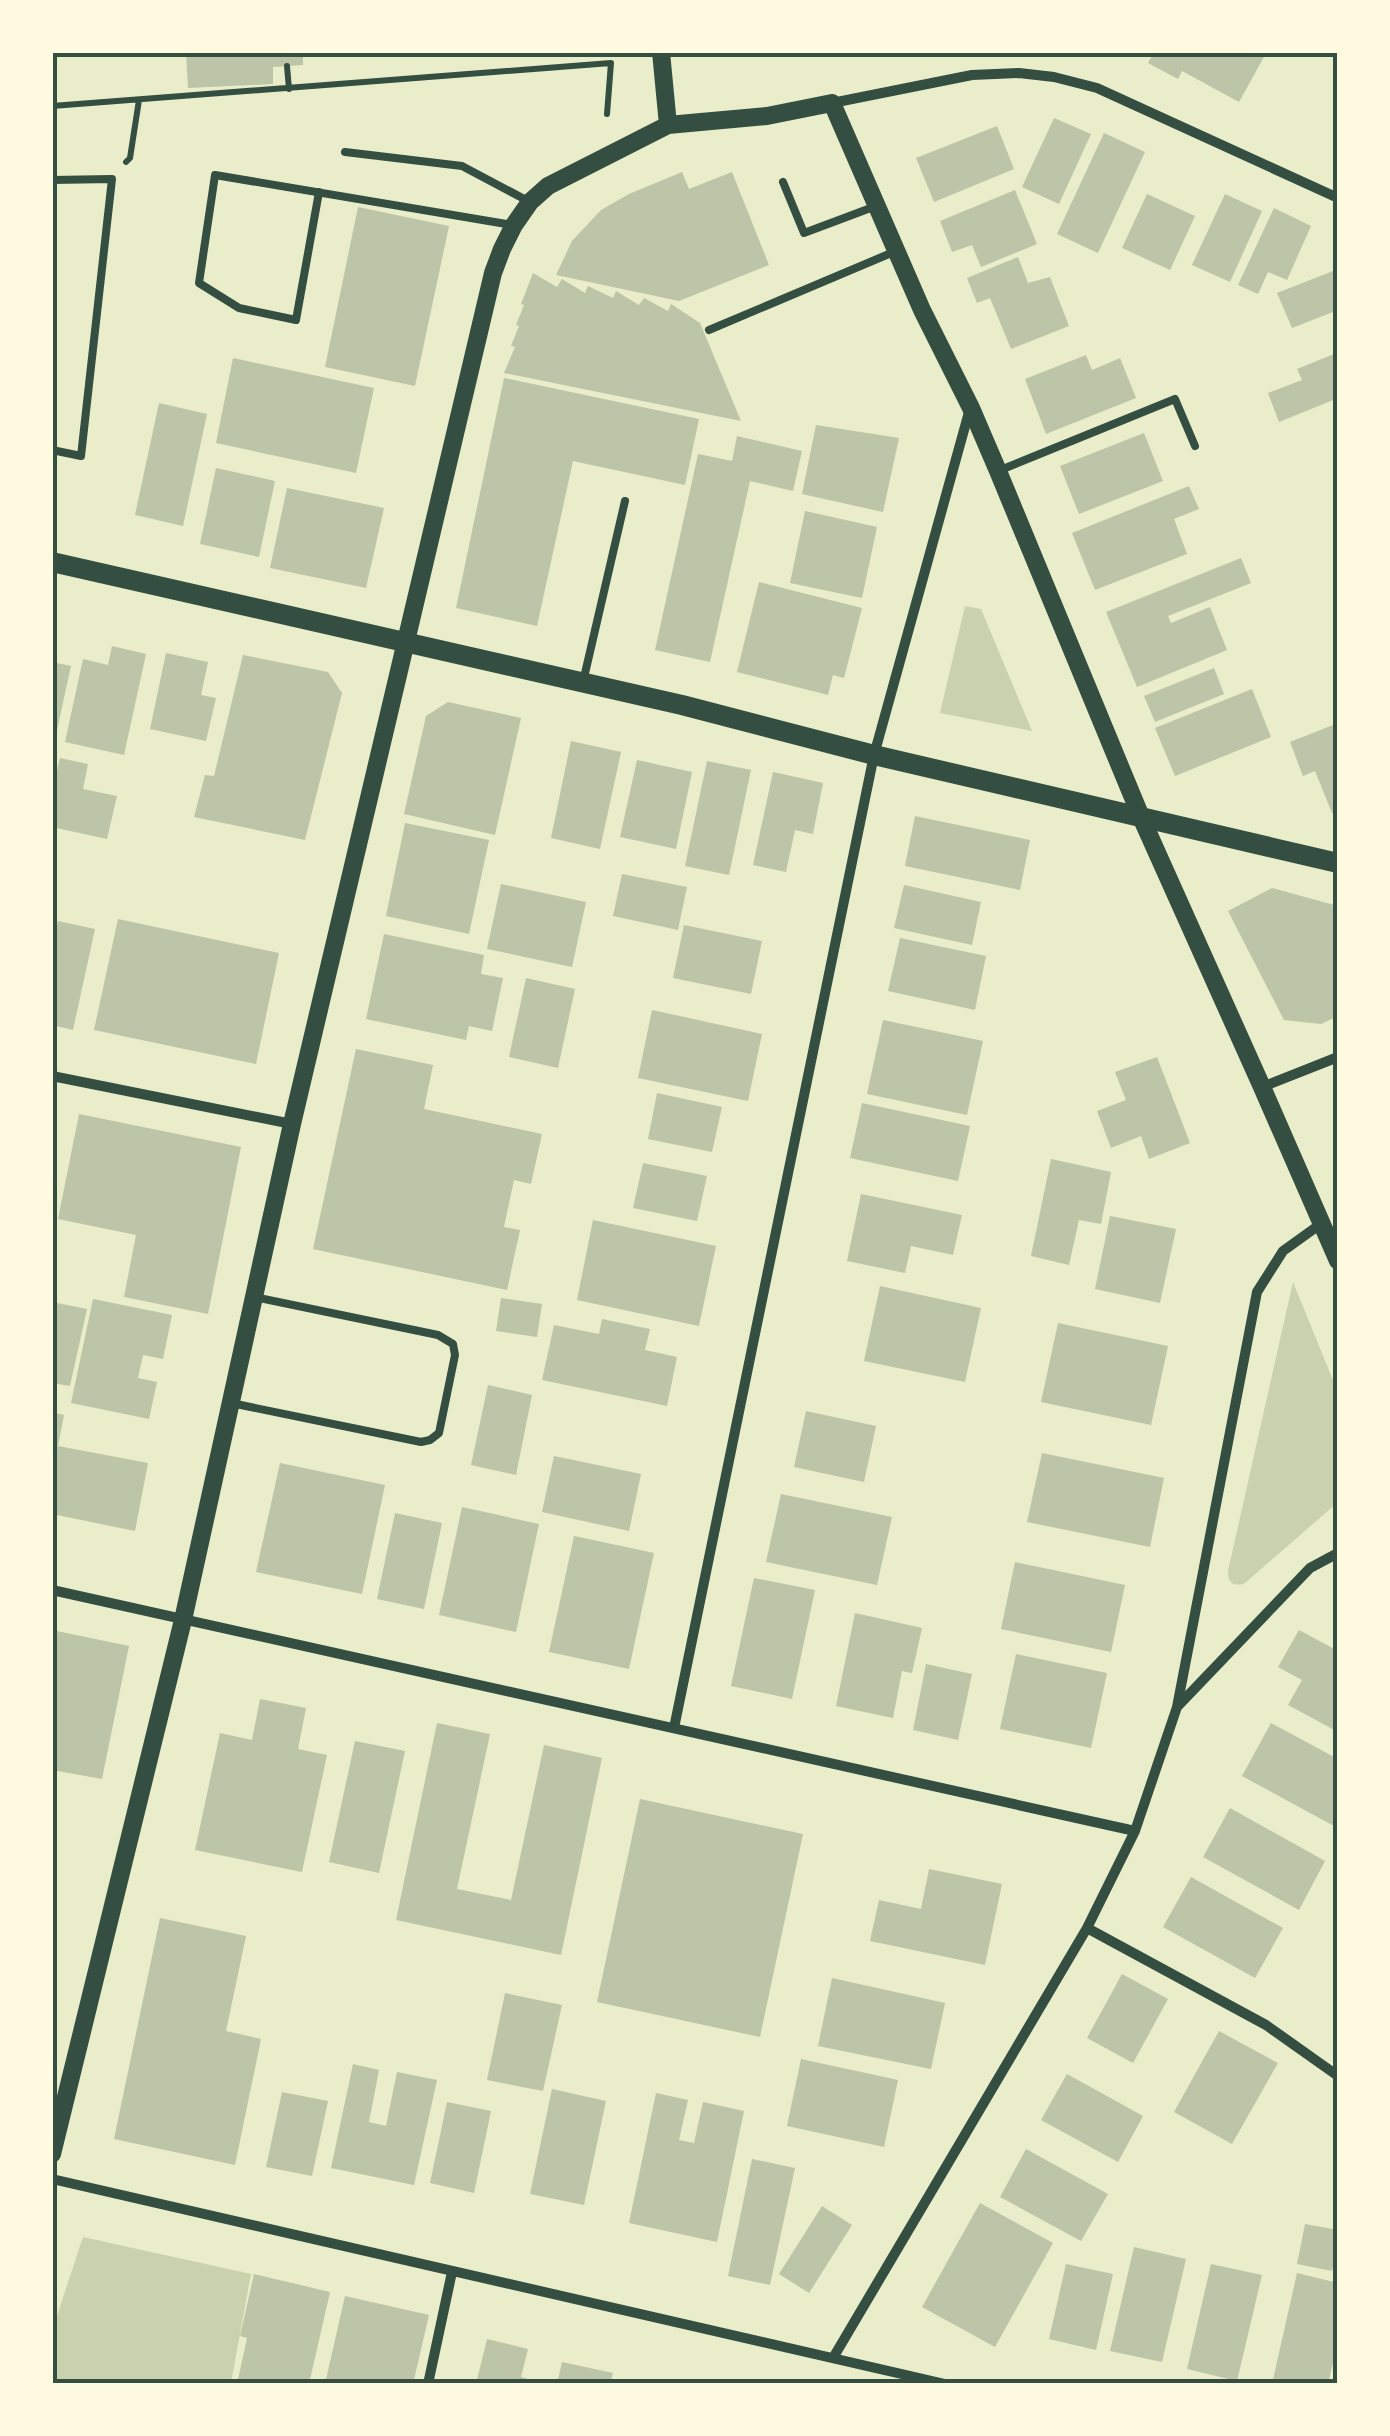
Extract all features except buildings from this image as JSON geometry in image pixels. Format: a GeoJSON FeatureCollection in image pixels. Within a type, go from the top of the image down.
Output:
{"type":"FeatureCollection","features":[{"type":"Feature","properties":{"kind":"main road"},"geometry":{"type":"LineString","coordinates":[[52,562],[682,704],[874,754],[1338,863]]}},
{"type":"Feature","properties":{"kind":"street"},"geometry":{"type":"LineString","coordinates":[[660,52],[668,125]]}},
{"type":"Feature","properties":{"kind":"street"},"geometry":{"type":"LineString","coordinates":[[52,2154],[183,1620],[292,1124],[493,273],[514,225],[530,202],[548,186],[668,125],[767,116],[972,74],[1019,72],[1097,88],[1338,198]]}},
{"type":"Feature","properties":{"kind":"street"},"geometry":{"type":"LineString","coordinates":[[832,103],[922,310],[998,471],[1141,818],[1338,1262]]}},
{"type":"Feature","properties":{"kind":"street"},"geometry":{"type":"LineString","coordinates":[[674,1728],[874,754],[970,408]]}},
{"type":"Feature","properties":{"kind":"street"},"geometry":{"type":"LineString","coordinates":[[1262,1086],[1338,1057]]}},
{"type":"Feature","properties":{"kind":"street"},"geometry":{"type":"LineString","coordinates":[[52,1076],[292,1124]]}},
{"type":"Feature","properties":{"kind":"street"},"geometry":{"type":"LineString","coordinates":[[833,2358],[1087,1928],[1135,1831],[1177,1707],[1257,1292],[1283,1251],[1322,1223]]}},
{"type":"Feature","properties":{"kind":"street"},"geometry":{"type":"LineString","coordinates":[[1177,1707],[1310,1568],[1338,1554]]}},
{"type":"Feature","properties":{"kind":"street"},"geometry":{"type":"LineString","coordinates":[[52,1590],[1135,1831]]}},
{"type":"Feature","properties":{"kind":"street"},"geometry":{"type":"LineString","coordinates":[[1087,1928],[1266,2025],[1338,2076]]}},
{"type":"Feature","properties":{"kind":"street"},"geometry":{"type":"LineString","coordinates":[[52,2179],[945,2384]]}},
{"type":"Feature","properties":{"kind":"street"},"geometry":{"type":"LineString","coordinates":[[428,2384],[452,2272]]}},
{"type":"Feature","properties":{"kind":"lane"},"geometry":{"type":"LineString","coordinates":[[345,152],[462,166],[530,202]]}},
{"type":"Feature","properties":{"kind":"lane"},"geometry":{"type":"LineString","coordinates":[[319,192],[296,320],[239,308],[200,284],[215,175],[319,192],[514,225]]}},
{"type":"Feature","properties":{"kind":"lane"},"geometry":{"type":"LineString","coordinates":[[52,180],[112,179],[81,456],[52,450]]}},
{"type":"Feature","properties":{"kind":"lane"},"geometry":{"type":"LineString","coordinates":[[784,182],[804,233],[876,206]]}},
{"type":"Feature","properties":{"kind":"lane"},"geometry":{"type":"LineString","coordinates":[[709,330],[896,252]]}},
{"type":"Feature","properties":{"kind":"lane"},"geometry":{"type":"LineString","coordinates":[[998,471],[1174,399],[1195,446]]}},
{"type":"Feature","properties":{"kind":"lane"},"geometry":{"type":"LineString","coordinates":[[583,682],[625,501]]}},
{"type":"Feature","properties":{"kind":"lane"},"geometry":{"type":"LineString","coordinates":[[231,1403],[422,1442],[438,1433],[447,1394],[455,1355],[452,1344],[438,1335],[254,1298]]}},
{"type":"Feature","properties":{"kind":"path"},"geometry":{"type":"LineString","coordinates":[[52,106],[611,64],[607,114]]}},
{"type":"Feature","properties":{"kind":"path"},"geometry":{"type":"LineString","coordinates":[[287,66],[290,88]]}},
{"type":"Feature","properties":{"kind":"path"},"geometry":{"type":"LineString","coordinates":[[112,179],[130,158],[139,100]]}},
{"type":"Feature","properties":{"kind":"green space"},"geometry":{"type":"Polygon","coordinates":[[[965,606],[981,609],[1032,731],[940,713],[965,606]]]}},
{"type":"Feature","properties":{"kind":"green space"},"geometry":{"type":"Polygon","coordinates":[[[1293,1282],[1337,1390],[1337,1503],[1245,1583],[1234,1584],[1228,1571],[1293,1282]]]}},
{"type":"Feature","properties":{"kind":"green space"},"geometry":{"type":"Polygon","coordinates":[[[83,2237],[251,2274],[231,2383],[53,2383],[53,2328],[83,2237]]]}}]}
